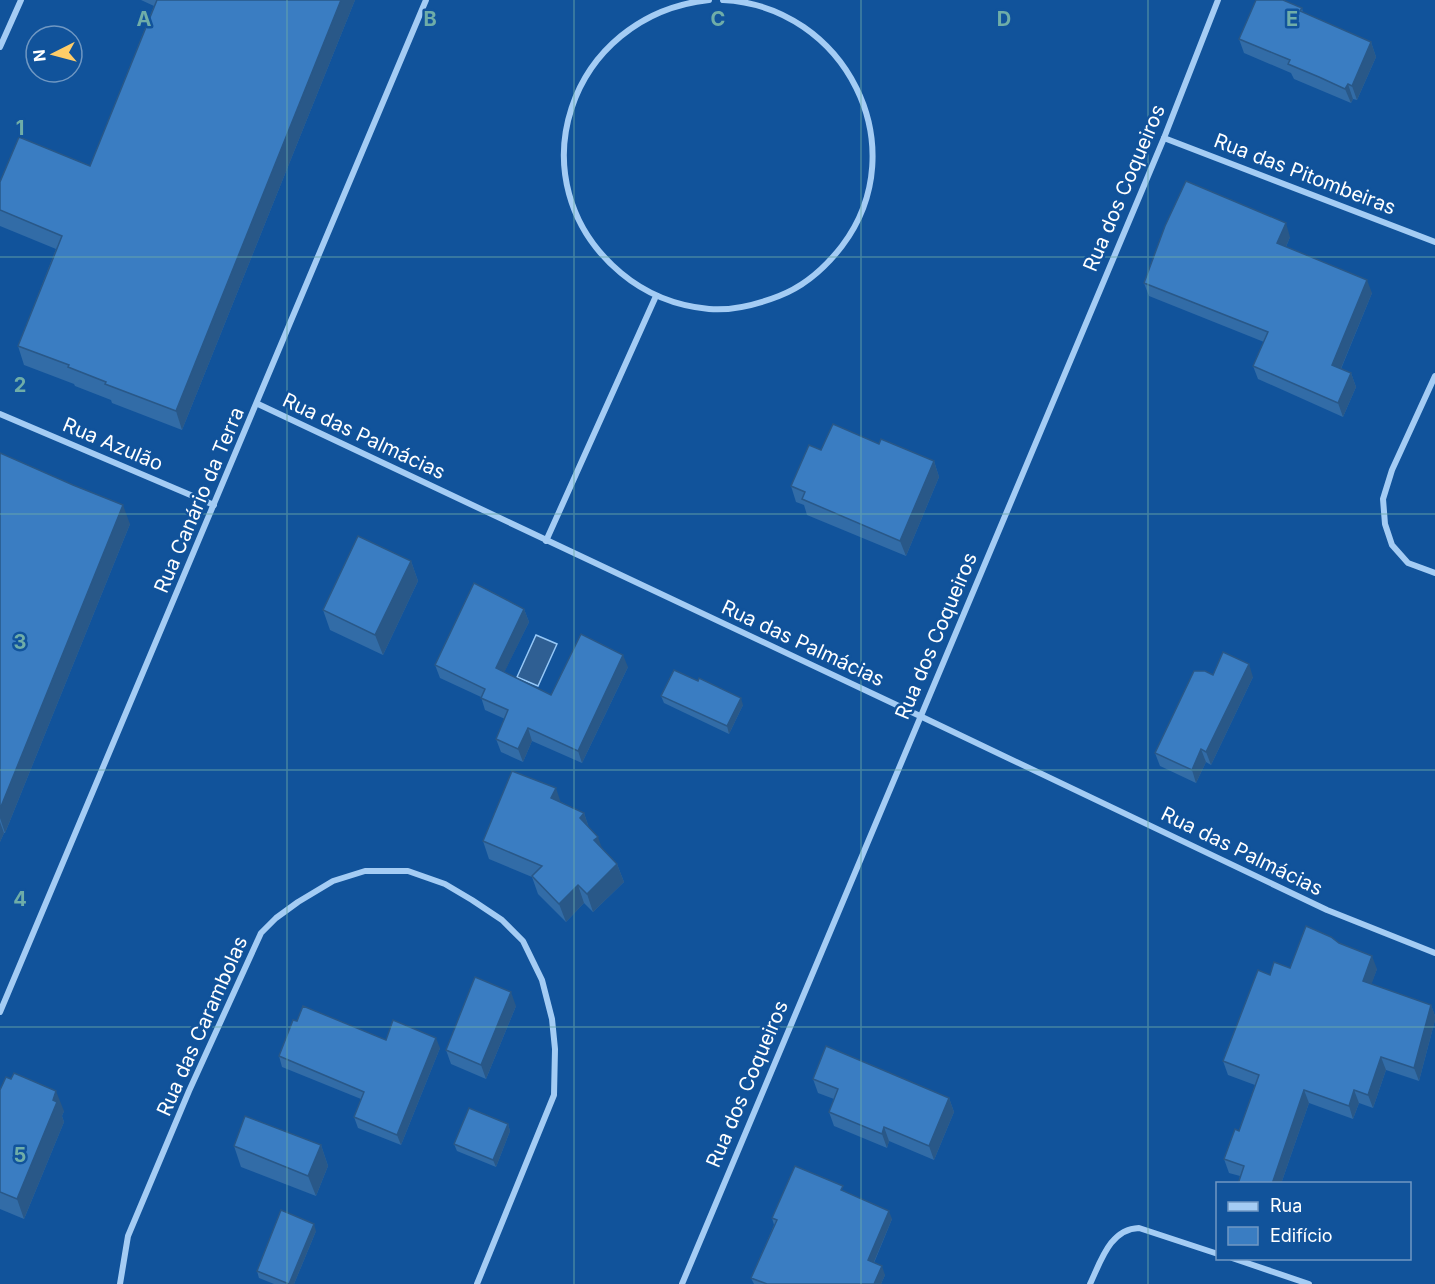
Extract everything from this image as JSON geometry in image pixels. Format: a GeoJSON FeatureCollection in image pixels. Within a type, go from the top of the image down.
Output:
{"type":"FeatureCollection","features":[{"type":"Feature","properties":{"kind":"street"},"geometry":{"type":"LineString","coordinates":[[0,47],[21,0]]}},
{"type":"Feature","properties":{"kind":"street","name":"Rua Canário da Terra"},"geometry":{"type":"LineString","coordinates":[[0,1012],[258,404],[426,0]]}},
{"type":"Feature","properties":{"kind":"street"},"geometry":{"type":"LineString","coordinates":[[709,0],[686,2],[660,11],[636,24],[614,41],[595,61],[581,85],[570,111],[565,138],[565,166],[570,193],[579,219],[588,235],[611,264],[632,282],[656,296],[682,305],[709,309],[764,302],[789,292],[813,277],[849,236],[862,211],[870,184],[872,157],[870,129],[859,94],[836,54],[816,35],[793,19],[768,8],[741,1],[723,0]]}},
{"type":"Feature","properties":{"kind":"street","name":"Rua dos Coqueiros"},"geometry":{"type":"LineString","coordinates":[[681,1284],[1164,138],[1218,0]]}},
{"type":"Feature","properties":{"kind":"street","name":"Rua das Pitombeiras"},"geometry":{"type":"LineString","coordinates":[[1164,138],[1435,242]]}},
{"type":"Feature","properties":{"kind":"street"},"geometry":{"type":"LineString","coordinates":[[546,541],[656,296]]}},
{"type":"Feature","properties":{"kind":"street"},"geometry":{"type":"LineString","coordinates":[[1435,376],[1392,470],[1383,499],[1385,524],[1392,545],[1407,563],[1435,573]]}},
{"type":"Feature","properties":{"kind":"street","name":"Rua das Palmácias"},"geometry":{"type":"LineString","coordinates":[[258,404],[1327,910],[1435,953]]}},
{"type":"Feature","properties":{"kind":"street","name":"Rua Azulão"},"geometry":{"type":"LineString","coordinates":[[0,414],[214,505]]}},
{"type":"Feature","properties":{"kind":"street","name":"Rua das Carambolas"},"geometry":{"type":"LineString","coordinates":[[120,1284],[128,1236],[189,1091],[261,933],[276,918],[333,881],[365,871],[408,871],[445,884],[502,920],[523,941],[542,980],[552,1019],[555,1049],[554,1095],[477,1284]]}},
{"type":"Feature","properties":{"kind":"street"},"geometry":{"type":"LineString","coordinates":[[1090,1284],[1106,1250],[1121,1233],[1130,1228],[1140,1228],[1216,1253]]}},
{"type":"Feature","properties":{"kind":"street"},"geometry":{"type":"LineString","coordinates":[[1238,1260],[1309,1284]]}},
{"type":"Feature","properties":{"kind":"water"},"geometry":{"type":"Polygon","coordinates":[[[536,635],[557,644],[538,686],[517,677],[536,635]]]}},
{"type":"Feature","properties":{"kind":"building"},"geometry":{"type":"Polygon","coordinates":[[[157,0],[341,0],[176,411],[105,384],[106,382],[68,367],[69,365],[18,346],[62,236],[0,210],[0,182],[19,137],[90,166],[157,0]]]}},
{"type":"Feature","properties":{"kind":"building"},"geometry":{"type":"Polygon","coordinates":[[[1256,0],[1283,0],[1302,8],[1300,11],[1371,42],[1352,86],[1348,84],[1345,89],[1288,64],[1290,60],[1239,39],[1256,0]]]}},
{"type":"Feature","properties":{"kind":"building"},"geometry":{"type":"Polygon","coordinates":[[[1186,181],[1286,223],[1277,243],[1367,280],[1332,365],[1351,373],[1338,403],[1253,366],[1268,332],[1144,283],[1165,226],[1186,181]]]}},
{"type":"Feature","properties":{"kind":"building"},"geometry":{"type":"Polygon","coordinates":[[[833,424],[879,444],[881,439],[934,461],[900,541],[802,499],[805,492],[791,486],[809,445],[821,450],[833,424]]]}},
{"type":"Feature","properties":{"kind":"building"},"geometry":{"type":"Polygon","coordinates":[[[0,453],[123,505],[0,809],[0,453]]]}},
{"type":"Feature","properties":{"kind":"building"},"geometry":{"type":"Polygon","coordinates":[[[358,536],[411,561],[375,635],[323,610],[358,536]]]}},
{"type":"Feature","properties":{"kind":"building"},"geometry":{"type":"Polygon","coordinates":[[[474,583],[524,609],[496,668],[551,695],[581,634],[623,655],[578,751],[528,728],[518,749],[496,739],[508,710],[481,698],[485,689],[435,665],[474,583]]]}},
{"type":"Feature","properties":{"kind":"building"},"geometry":{"type":"Polygon","coordinates":[[[1223,652],[1249,664],[1206,752],[1201,749],[1192,770],[1155,753],[1194,671],[1205,671],[1213,675],[1223,652]]]}},
{"type":"Feature","properties":{"kind":"building"},"geometry":{"type":"Polygon","coordinates":[[[674,670],[698,681],[699,678],[741,698],[727,726],[661,696],[674,670]]]}},
{"type":"Feature","properties":{"kind":"building"},"geometry":{"type":"Polygon","coordinates":[[[512,771],[556,788],[551,798],[584,813],[580,818],[598,837],[594,840],[617,864],[587,894],[578,885],[559,904],[532,876],[542,866],[483,841],[512,771]]]}},
{"type":"Feature","properties":{"kind":"building"},"geometry":{"type":"Polygon","coordinates":[[[1306,926],[1339,943],[1372,956],[1363,981],[1431,1005],[1414,1068],[1381,1057],[1368,1095],[1354,1090],[1349,1106],[1304,1090],[1273,1182],[1239,1182],[1244,1166],[1224,1159],[1235,1129],[1239,1131],[1259,1075],[1223,1061],[1258,970],[1270,975],[1274,962],[1290,968],[1306,926]]]}},
{"type":"Feature","properties":{"kind":"building"},"geometry":{"type":"Polygon","coordinates":[[[475,977],[511,992],[481,1065],[446,1050],[475,977]]]}},
{"type":"Feature","properties":{"kind":"building"},"geometry":{"type":"Polygon","coordinates":[[[303,1006],[386,1040],[393,1020],[436,1038],[397,1135],[354,1117],[364,1092],[279,1056],[293,1020],[297,1021],[303,1006]]]}},
{"type":"Feature","properties":{"kind":"building"},"geometry":{"type":"Polygon","coordinates":[[[826,1046],[949,1098],[929,1146],[884,1127],[882,1134],[829,1112],[838,1089],[813,1079],[826,1046]]]}},
{"type":"Feature","properties":{"kind":"building"},"geometry":{"type":"Polygon","coordinates":[[[14,1073],[56,1091],[53,1100],[57,1102],[17,1199],[0,1192],[0,1090],[6,1077],[11,1079],[14,1073]]]}},
{"type":"Feature","properties":{"kind":"building"},"geometry":{"type":"Polygon","coordinates":[[[469,1108],[508,1124],[493,1160],[454,1144],[469,1108]]]}},
{"type":"Feature","properties":{"kind":"building"},"geometry":{"type":"Polygon","coordinates":[[[245,1116],[321,1145],[308,1176],[234,1146],[245,1116]]]}},
{"type":"Feature","properties":{"kind":"building"},"geometry":{"type":"Polygon","coordinates":[[[795,1166],[843,1186],[841,1190],[889,1211],[868,1260],[882,1266],[874,1284],[767,1284],[751,1278],[777,1220],[772,1218],[795,1166]]]}},
{"type":"Feature","properties":{"kind":"building"},"geometry":{"type":"Polygon","coordinates":[[[281,1210],[314,1224],[289,1284],[257,1271],[281,1210]]]}}]}
